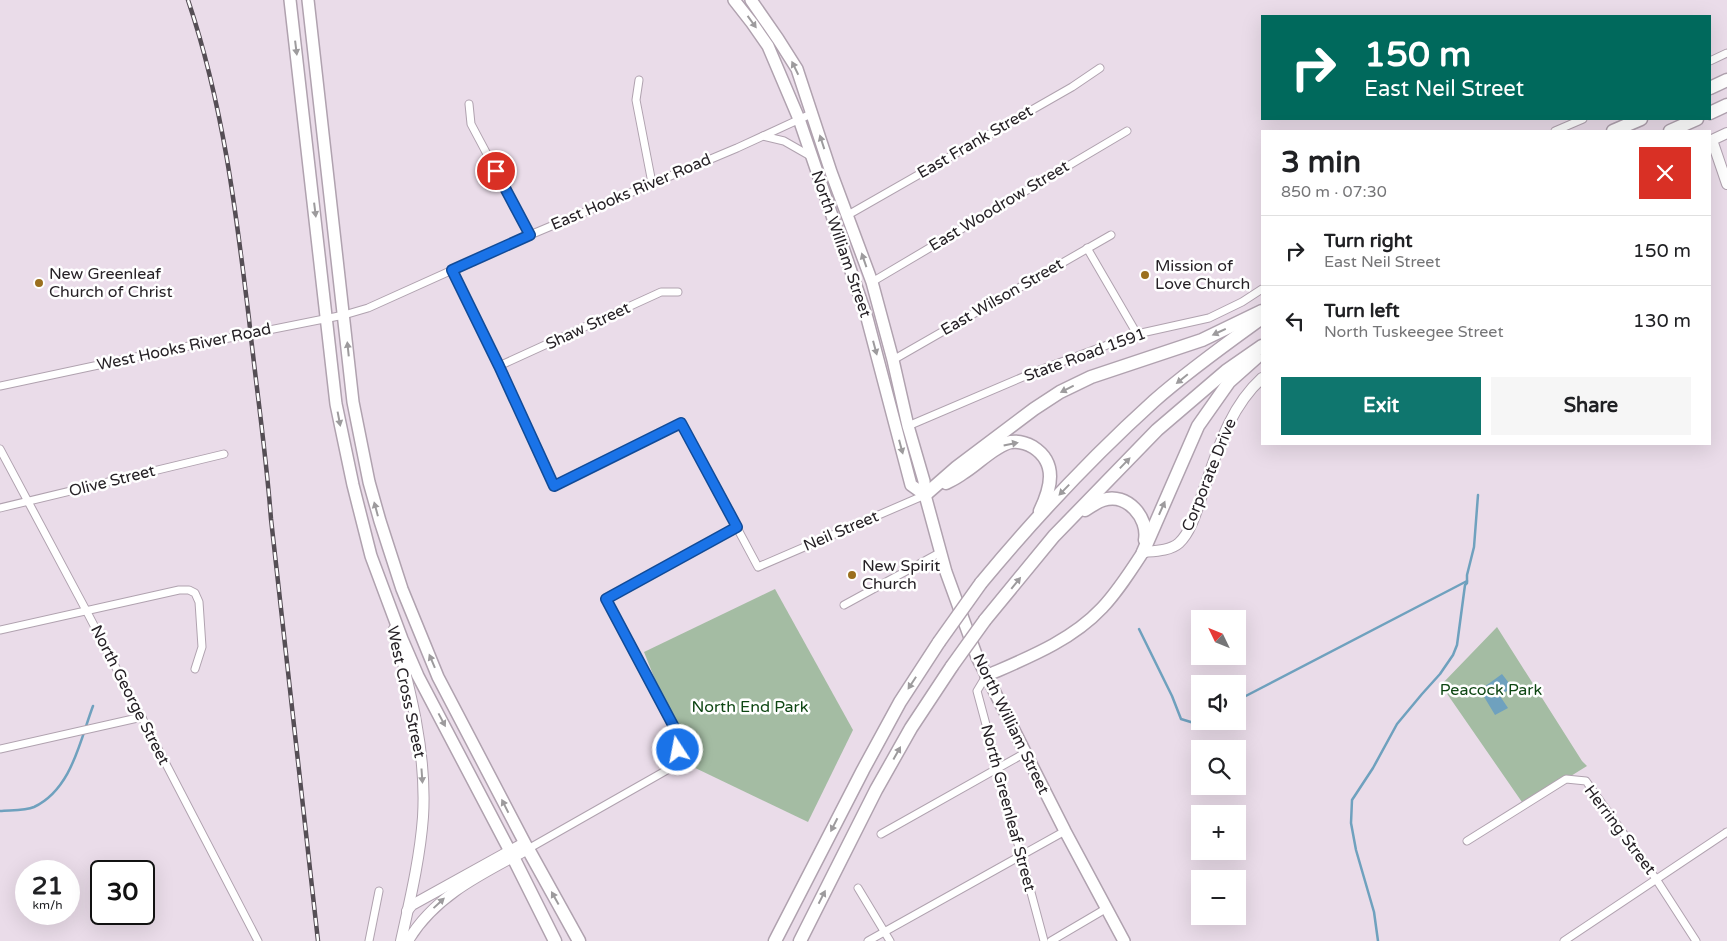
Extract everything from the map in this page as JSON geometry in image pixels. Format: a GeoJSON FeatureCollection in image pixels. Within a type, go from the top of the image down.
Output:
{"type":"FeatureCollection","features":[{"type":"Feature","properties":{"kind":"highway"},"geometry":{"type":"LineString","coordinates":[[1711,88],[1727,80]]}},
{"type":"Feature","properties":{"kind":"highway"},"geometry":{"type":"LineString","coordinates":[[1711,113],[1727,105]]}},
{"type":"Feature","properties":{"kind":"highway"},"geometry":{"type":"LineString","coordinates":[[1616,130],[1639,120]]}},
{"type":"Feature","properties":{"kind":"highway"},"geometry":{"type":"LineString","coordinates":[[1672,130],[1695,120]]}},
{"type":"Feature","properties":{"kind":"highway"},"geometry":{"type":"LineString","coordinates":[[925,495],[956,466],[1060,392],[1091,376],[1202,340],[1261,311]]}},
{"type":"Feature","properties":{"kind":"highway"},"geometry":{"type":"LineString","coordinates":[[1019,537],[1102,450],[1156,400],[1219,349],[1261,319]]}},
{"type":"Feature","properties":{"kind":"highway"},"geometry":{"type":"LineString","coordinates":[[800,941],[881,782],[911,728],[985,620],[1054,536],[1157,430],[1226,371],[1261,347]]}},
{"type":"Feature","properties":{"kind":"highway"},"geometry":{"type":"LineString","coordinates":[[1143,552],[1198,426],[1230,382],[1261,354]]}},
{"type":"Feature","properties":{"kind":"highway"},"geometry":{"type":"LineString","coordinates":[[775,941],[867,761],[900,702],[938,642],[981,583],[1040,510],[1048,492],[1051,478],[1047,460],[1040,452],[1020,442],[1011,442],[1001,446],[963,474],[925,495]]}},
{"type":"Feature","properties":{"kind":"highway"},"geometry":{"type":"LineString","coordinates":[[1054,536],[1104,499],[1123,501],[1140,513],[1145,523],[1146,533],[1143,552]]}},
{"type":"Feature","properties":{"kind":"highway"},"geometry":{"type":"LineString","coordinates":[[526,846],[579,941]]}},
{"type":"Feature","properties":{"kind":"highway"},"geometry":{"type":"LineString","coordinates":[[512,854],[555,941]]}},
{"type":"Feature","properties":{"kind":"main road"},"geometry":{"type":"LineString","coordinates":[[290,0],[336,404],[353,485],[372,556],[402,639],[418,676],[512,854]]}},
{"type":"Feature","properties":{"kind":"main road"},"geometry":{"type":"LineString","coordinates":[[308,0],[354,402],[369,482],[402,589],[434,668],[526,846],[412,905],[407,912]]}},
{"type":"Feature","properties":{"kind":"main road","name":"North William Street"},"geometry":{"type":"LineString","coordinates":[[734,0],[768,46],[799,119],[866,318],[911,485],[925,495]]}},
{"type":"Feature","properties":{"kind":"main road","name":"North William Street"},"geometry":{"type":"LineString","coordinates":[[751,0],[797,69],[831,172],[872,282],[908,426],[924,481],[925,495],[941,552],[976,657],[1124,941]]}},
{"type":"Feature","properties":{"kind":"main road"},"geometry":{"type":"LineString","coordinates":[[1727,133],[1711,141],[1727,184]]}},
{"type":"Feature","properties":{"kind":"main road","name":"Corporate Drive"},"geometry":{"type":"LineString","coordinates":[[1143,552],[1170,548],[1178,544],[1185,536],[1198,507],[1226,428],[1245,397],[1261,379]]}},
{"type":"Feature","properties":{"kind":"main road"},"geometry":{"type":"LineString","coordinates":[[353,485],[369,482]]}},
{"type":"Feature","properties":{"kind":"main road"},"geometry":{"type":"LineString","coordinates":[[986,676],[1049,647],[1085,623],[1101,609],[1122,585],[1143,552]]}},
{"type":"Feature","properties":{"kind":"main road","name":"West Cross Street"},"geometry":{"type":"LineString","coordinates":[[384,591],[407,679],[415,719],[421,755],[423,789],[423,816],[420,841],[402,941]]}},
{"type":"Feature","properties":{"kind":"main road"},"geometry":{"type":"LineString","coordinates":[[408,941],[421,921],[444,898],[512,854]]}},
{"type":"Feature","properties":{"kind":"street"},"geometry":{"type":"LineString","coordinates":[[1711,61],[1727,53]]}},
{"type":"Feature","properties":{"kind":"street","name":"East Frank Street"},"geometry":{"type":"LineString","coordinates":[[848,214],[1072,87],[1100,68]]}},
{"type":"Feature","properties":{"kind":"street"},"geometry":{"type":"LineString","coordinates":[[639,80],[636,100],[652,183]]}},
{"type":"Feature","properties":{"kind":"street"},"geometry":{"type":"LineString","coordinates":[[469,104],[471,124],[530,235]]}},
{"type":"Feature","properties":{"kind":"street","name":"East Hooks River Road"},"geometry":{"type":"LineString","coordinates":[[368,308],[530,235],[813,113]]}},
{"type":"Feature","properties":{"kind":"street"},"geometry":{"type":"LineString","coordinates":[[1558,130],[1581,120]]}},
{"type":"Feature","properties":{"kind":"street","name":"East Woodrow Street"},"geometry":{"type":"LineString","coordinates":[[872,282],[1127,131]]}},
{"type":"Feature","properties":{"kind":"street"},"geometry":{"type":"LineString","coordinates":[[763,136],[784,141],[812,157]]}},
{"type":"Feature","properties":{"kind":"street","name":"East Wilson Street"},"geometry":{"type":"LineString","coordinates":[[893,360],[1111,235]]}},
{"type":"Feature","properties":{"kind":"street"},"geometry":{"type":"LineString","coordinates":[[1087,248],[1137,334]]}},
{"type":"Feature","properties":{"kind":"street"},"geometry":{"type":"LineString","coordinates":[[452,270],[499,366],[554,486],[681,423],[737,527],[606,599],[674,727],[678,750],[667,770],[552,836],[526,846]]}},
{"type":"Feature","properties":{"kind":"street","name":"State Road 1591"},"geometry":{"type":"LineString","coordinates":[[908,426],[1037,371],[1137,334],[1209,318],[1242,302],[1261,290]]}},
{"type":"Feature","properties":{"kind":"street","name":"Shaw Street"},"geometry":{"type":"LineString","coordinates":[[499,366],[662,292],[678,292]]}},
{"type":"Feature","properties":{"kind":"street","name":"West Hooks River Road"},"geometry":{"type":"LineString","coordinates":[[0,386],[344,315],[368,308]]}},
{"type":"Feature","properties":{"kind":"street","name":"North George Street"},"geometry":{"type":"LineString","coordinates":[[0,449],[258,941]]}},
{"type":"Feature","properties":{"kind":"street","name":"Olive Street"},"geometry":{"type":"LineString","coordinates":[[0,508],[224,454]]}},
{"type":"Feature","properties":{"kind":"street","name":"Neil Street"},"geometry":{"type":"LineString","coordinates":[[737,527],[758,568],[925,495]]}},
{"type":"Feature","properties":{"kind":"street"},"geometry":{"type":"LineString","coordinates":[[844,605],[941,552]]}},
{"type":"Feature","properties":{"kind":"street"},"geometry":{"type":"LineString","coordinates":[[0,630],[179,590],[189,590],[195,593],[200,602],[202,647],[195,669]]}},
{"type":"Feature","properties":{"kind":"street","name":"North Greenleaf Street"},"geometry":{"type":"LineString","coordinates":[[986,676],[977,691],[1044,941]]}},
{"type":"Feature","properties":{"kind":"street"},"geometry":{"type":"LineString","coordinates":[[0,749],[142,717]]}},
{"type":"Feature","properties":{"kind":"street"},"geometry":{"type":"LineString","coordinates":[[880,834],[1025,753]]}},
{"type":"Feature","properties":{"kind":"street","name":"Herring Street"},"geometry":{"type":"LineString","coordinates":[[1467,841],[1566,779],[1586,781],[1656,879],[1696,941]]}},
{"type":"Feature","properties":{"kind":"street"},"geometry":{"type":"LineString","coordinates":[[868,941],[1065,831]]}},
{"type":"Feature","properties":{"kind":"street"},"geometry":{"type":"LineString","coordinates":[[1564,941],[1727,832]]}},
{"type":"Feature","properties":{"kind":"street"},"geometry":{"type":"LineString","coordinates":[[858,888],[886,931],[890,941]]}},
{"type":"Feature","properties":{"kind":"street"},"geometry":{"type":"LineString","coordinates":[[369,941],[379,891]]}},
{"type":"Feature","properties":{"kind":"street"},"geometry":{"type":"LineString","coordinates":[[1051,941],[1107,908]]}},
{"type":"Feature","properties":{"kind":"green space","name":"North End Park"},"geometry":{"type":"Polygon","coordinates":[[[775,589],[853,730],[808,822],[689,765],[644,652],[775,589]]]}},
{"type":"Feature","properties":{"kind":"green space","name":"Peacock Park"},"geometry":{"type":"Polygon","coordinates":[[[1497,627],[1587,766],[1524,805],[1441,685],[1497,627]]]}},
{"type":"Feature","properties":{"kind":"water"},"geometry":{"type":"Polygon","coordinates":[[[1502,674],[1512,687],[1500,696],[1508,708],[1495,715],[1480,690],[1502,674]]]}},
{"type":"Feature","properties":{"kind":"waterway"},"geometry":{"type":"LineString","coordinates":[[1378,941],[1374,912],[1356,850],[1351,823],[1352,800],[1373,768],[1397,724],[1440,674],[1453,655],[1457,645],[1465,585],[1474,547],[1478,495]]}},
{"type":"Feature","properties":{"kind":"waterway"},"geometry":{"type":"LineString","coordinates":[[1246,696],[1467,581]]}},
{"type":"Feature","properties":{"kind":"waterway"},"geometry":{"type":"LineString","coordinates":[[1139,629],[1172,696],[1181,719],[1191,722]]}},
{"type":"Feature","properties":{"kind":"waterway"},"geometry":{"type":"LineString","coordinates":[[0,811],[22,810],[34,807],[47,799],[57,788],[73,763],[93,706]]}},
{"type":"Feature","properties":{"kind":"railway"},"geometry":{"type":"LineString","coordinates":[[188,0],[200,39],[219,118],[239,238],[264,444],[318,941]]}},
{"type":"Feature","properties":{"kind":"place","name":"Mission of Love Church"},"geometry":{"type":"Point","coordinates":[1145,275]}},
{"type":"Feature","properties":{"kind":"place","name":"New Greenleaf Church of Christ"},"geometry":{"type":"Point","coordinates":[39,283]}},
{"type":"Feature","properties":{"kind":"place","name":"New Spirit Church"},"geometry":{"type":"Point","coordinates":[852,575]}},
{"type":"Feature","properties":{"kind":"route"},"geometry":{"type":"LineString","coordinates":[[496,171],[530,235],[452,270],[499,366],[554,486],[681,423],[737,527],[606,599],[674,727],[678,750]]}}]}
